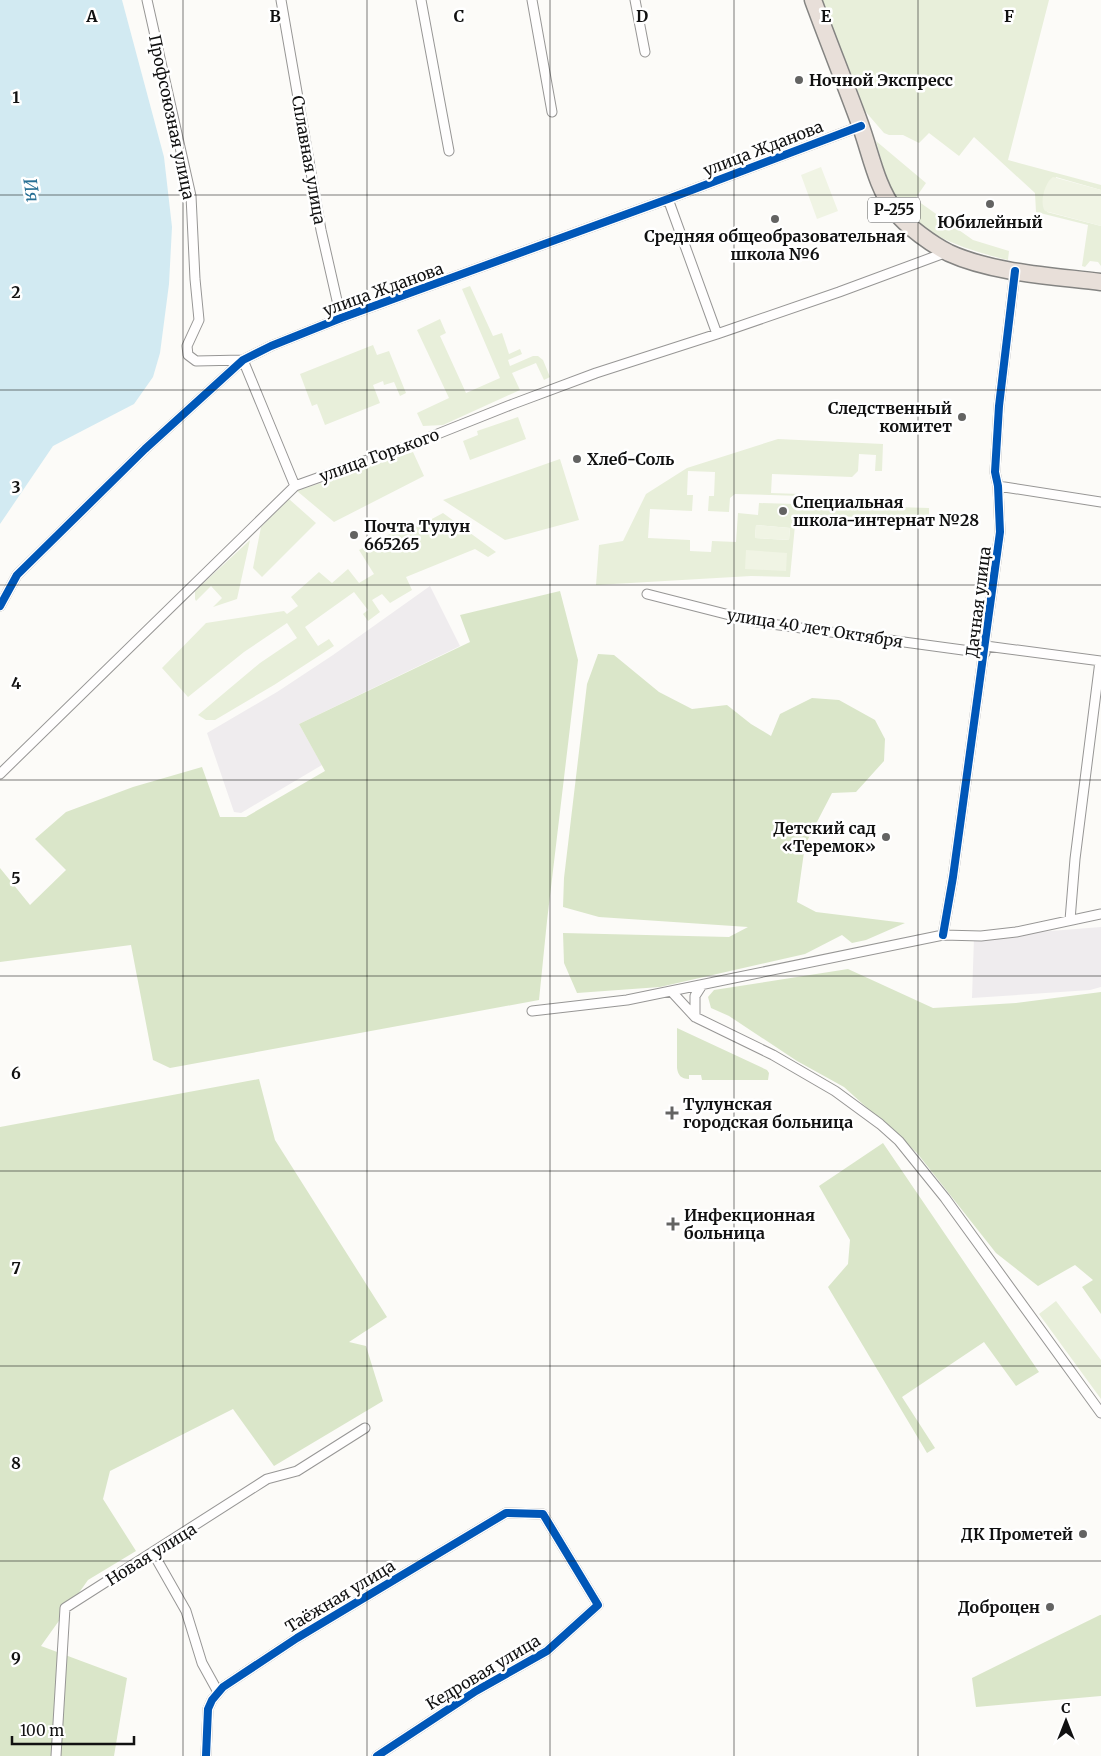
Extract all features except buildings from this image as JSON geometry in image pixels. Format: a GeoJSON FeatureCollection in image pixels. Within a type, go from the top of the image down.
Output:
{"type":"FeatureCollection","features":[{"type":"Feature","properties":{"kind":"highway","name":"Р-255"},"geometry":{"type":"LineString","coordinates":[[813,0],[878,180],[895,212],[916,232],[946,252],[975,262],[1015,271],[1101,282]]}},
{"type":"Feature","properties":{"kind":"street","name":"Профсоюзная улица"},"geometry":{"type":"LineString","coordinates":[[147,0],[191,196],[199,320],[187,346],[188,355],[196,361],[243,360]]}},
{"type":"Feature","properties":{"kind":"street","name":"Сплавная улица"},"geometry":{"type":"LineString","coordinates":[[281,0],[321,230],[341,318]]}},
{"type":"Feature","properties":{"kind":"street"},"geometry":{"type":"LineString","coordinates":[[422,0],[449,151]]}},
{"type":"Feature","properties":{"kind":"street"},"geometry":{"type":"LineString","coordinates":[[532,0],[552,112]]}},
{"type":"Feature","properties":{"kind":"street"},"geometry":{"type":"LineString","coordinates":[[635,0],[645,52]]}},
{"type":"Feature","properties":{"kind":"street","name":"улица Жданова"},"geometry":{"type":"LineString","coordinates":[[0,606],[17,575],[145,449],[243,360],[271,346],[341,318],[668,199],[860,126]]}},
{"type":"Feature","properties":{"kind":"street"},"geometry":{"type":"LineString","coordinates":[[668,199],[717,334]]}},
{"type":"Feature","properties":{"kind":"street","name":"улица Горького"},"geometry":{"type":"LineString","coordinates":[[0,774],[295,486],[415,444],[596,373],[839,292],[946,252]]}},
{"type":"Feature","properties":{"kind":"street","name":"Дачная улица"},"geometry":{"type":"LineString","coordinates":[[943,935],[986,649],[1000,532],[998,486],[995,472],[999,406],[1015,271]]}},
{"type":"Feature","properties":{"kind":"street"},"geometry":{"type":"LineString","coordinates":[[243,360],[295,486]]}},
{"type":"Feature","properties":{"kind":"street"},"geometry":{"type":"LineString","coordinates":[[998,486],[1101,502]]}},
{"type":"Feature","properties":{"kind":"street","name":"улица 40 лет Октября"},"geometry":{"type":"LineString","coordinates":[[647,594],[757,622],[1100,661]]}},
{"type":"Feature","properties":{"kind":"street"},"geometry":{"type":"LineString","coordinates":[[1070,920],[1075,859],[1100,661]]}},
{"type":"Feature","properties":{"kind":"street"},"geometry":{"type":"LineString","coordinates":[[532,1011],[627,1000],[943,935],[981,936],[1016,932],[1101,914]]}},
{"type":"Feature","properties":{"kind":"street"},"geometry":{"type":"LineString","coordinates":[[695,1017],[695,996],[702,985]]}},
{"type":"Feature","properties":{"kind":"street"},"geometry":{"type":"LineString","coordinates":[[671,991],[695,1017],[773,1055],[836,1091],[880,1124],[899,1141],[945,1198],[1101,1413]]}},
{"type":"Feature","properties":{"kind":"street","name":"Новая улица"},"geometry":{"type":"LineString","coordinates":[[56,1756],[65,1608],[267,1479],[297,1471],[365,1428]]}},
{"type":"Feature","properties":{"kind":"street","name":"Таёжная улица"},"geometry":{"type":"LineString","coordinates":[[206,1756],[208,1709],[218,1692],[230,1681],[297,1638],[506,1513],[543,1514],[598,1605]]}},
{"type":"Feature","properties":{"kind":"street"},"geometry":{"type":"LineString","coordinates":[[153,1553],[186,1610],[202,1663],[218,1692]]}},
{"type":"Feature","properties":{"kind":"street","name":"Кедровая улица"},"geometry":{"type":"LineString","coordinates":[[377,1756],[476,1691],[547,1651],[598,1605]]}},
{"type":"Feature","properties":{"kind":"shaded area"},"geometry":{"type":"Polygon","coordinates":[[[430,586],[460,646],[299,724],[322,765],[241,813],[234,812],[207,733],[277,692],[430,586]]]}},
{"type":"Feature","properties":{"kind":"shaded area"},"geometry":{"type":"Polygon","coordinates":[[[1101,927],[1101,987],[1090,990],[972,998],[974,937],[1101,927]]]}},
{"type":"Feature","properties":{"kind":"green space"},"geometry":{"type":"Polygon","coordinates":[[[821,0],[1049,0],[1008,160],[1101,185],[1101,190],[1056,177],[1047,212],[1101,226],[1101,266],[1098,262],[1090,261],[1085,267],[1082,266],[1088,225],[1036,212],[1035,193],[974,137],[959,156],[929,133],[919,143],[903,135],[884,133],[865,111],[821,0]]]}},
{"type":"Feature","properties":{"kind":"green space"},"geometry":{"type":"Polygon","coordinates":[[[876,141],[926,183],[915,199],[973,240],[1009,251],[1008,260],[977,252],[946,240],[931,232],[905,212],[890,186],[876,141]]]}},
{"type":"Feature","properties":{"kind":"green space"},"geometry":{"type":"Polygon","coordinates":[[[821,167],[838,211],[817,219],[801,175],[821,167]]]}},
{"type":"Feature","properties":{"kind":"green space"},"geometry":{"type":"Polygon","coordinates":[[[1053,177],[1101,190],[1101,226],[1045,211],[1043,207],[1044,193],[1053,177]]]}},
{"type":"Feature","properties":{"kind":"green space"},"geometry":{"type":"Polygon","coordinates":[[[470,286],[493,336],[502,333],[509,354],[520,349],[522,354],[508,360],[510,366],[533,356],[538,356],[543,360],[550,377],[544,380],[536,363],[512,373],[520,390],[443,425],[423,426],[417,413],[449,398],[417,330],[440,319],[446,333],[440,336],[466,393],[500,378],[462,289],[470,286]]]}},
{"type":"Feature","properties":{"kind":"green space"},"geometry":{"type":"Polygon","coordinates":[[[373,345],[377,355],[389,351],[406,393],[400,396],[394,382],[384,385],[383,381],[373,385],[380,403],[325,425],[317,404],[312,406],[300,374],[373,345]]]}},
{"type":"Feature","properties":{"kind":"green space"},"geometry":{"type":"Polygon","coordinates":[[[518,417],[526,439],[470,460],[463,441],[478,435],[477,431],[518,417]]]}},
{"type":"Feature","properties":{"kind":"green space","name":"Специальная школа-интернат №28"},"geometry":{"type":"Polygon","coordinates":[[[778,439],[883,444],[882,471],[875,471],[876,455],[859,454],[858,471],[852,477],[772,474],[771,493],[801,494],[802,496],[735,494],[730,498],[729,512],[708,511],[709,496],[714,496],[715,472],[688,471],[687,495],[693,495],[692,511],[650,509],[648,538],[690,540],[690,551],[711,552],[712,541],[736,542],[738,513],[758,515],[759,503],[929,508],[929,519],[796,515],[790,577],[751,576],[596,585],[599,545],[623,541],[646,494],[687,468],[778,439]],[[756,525],[755,538],[789,540],[790,528],[756,525]]]}},
{"type":"Feature","properties":{"kind":"green space"},"geometry":{"type":"Polygon","coordinates":[[[413,452],[424,476],[334,522],[297,491],[413,452]]]}},
{"type":"Feature","properties":{"kind":"green space"},"geometry":{"type":"Polygon","coordinates":[[[560,459],[579,520],[505,540],[443,500],[560,459]]]}},
{"type":"Feature","properties":{"kind":"green space"},"geometry":{"type":"Polygon","coordinates":[[[289,499],[316,523],[262,577],[253,568],[261,527],[289,499]]]}},
{"type":"Feature","properties":{"kind":"green space"},"geometry":{"type":"Polygon","coordinates":[[[443,513],[496,552],[488,557],[475,549],[406,577],[412,590],[390,603],[382,594],[372,600],[380,612],[368,621],[363,614],[368,610],[354,592],[305,627],[318,646],[329,639],[334,646],[215,720],[206,720],[198,715],[260,663],[297,638],[287,623],[244,652],[188,697],[162,668],[206,623],[284,611],[287,614],[298,606],[291,597],[319,572],[332,583],[348,569],[359,583],[374,574],[359,550],[413,522],[417,527],[443,513]]]}},
{"type":"Feature","properties":{"kind":"green space"},"geometry":{"type":"Polygon","coordinates":[[[756,525],[790,528],[789,540],[755,538],[756,525]]]}},
{"type":"Feature","properties":{"kind":"green space"},"geometry":{"type":"Polygon","coordinates":[[[250,540],[237,599],[213,607],[222,598],[211,586],[196,601],[195,591],[250,540]]]}},
{"type":"Feature","properties":{"kind":"green space"},"geometry":{"type":"Polygon","coordinates":[[[746,550],[787,553],[786,571],[745,569],[746,550]]]}},
{"type":"Feature","properties":{"kind":"green space"},"geometry":{"type":"Polygon","coordinates":[[[560,591],[578,660],[539,1000],[170,1068],[153,1060],[131,945],[0,962],[0,868],[30,905],[66,870],[35,839],[66,812],[133,787],[202,767],[220,817],[246,817],[325,771],[299,724],[470,642],[460,615],[560,591]]]}},
{"type":"Feature","properties":{"kind":"green space"},"geometry":{"type":"Polygon","coordinates":[[[598,654],[614,655],[659,692],[692,709],[727,705],[751,724],[771,736],[780,714],[812,698],[839,700],[875,720],[885,739],[884,761],[856,792],[832,793],[805,845],[797,902],[816,912],[905,923],[866,940],[852,943],[842,935],[805,954],[660,987],[577,993],[564,963],[563,933],[729,937],[748,927],[599,917],[563,907],[564,878],[587,684],[598,654]]]}},
{"type":"Feature","properties":{"kind":"green space"},"geometry":{"type":"Polygon","coordinates":[[[848,969],[933,1008],[1016,1003],[1101,992],[1101,1314],[1082,1287],[1093,1280],[1075,1265],[1038,1286],[996,1253],[917,1153],[844,1087],[797,1061],[729,1016],[711,1008],[708,997],[714,990],[848,969]]]}},
{"type":"Feature","properties":{"kind":"green space"},"geometry":{"type":"Polygon","coordinates":[[[677,1028],[767,1070],[769,1073],[768,1080],[702,1080],[701,1075],[689,1075],[689,1079],[682,1077],[679,1075],[677,1068],[677,1028]]]}},
{"type":"Feature","properties":{"kind":"green space"},"geometry":{"type":"Polygon","coordinates":[[[259,1079],[275,1140],[387,1317],[349,1342],[366,1346],[383,1401],[274,1466],[233,1409],[110,1471],[103,1499],[136,1551],[88,1580],[41,1646],[127,1678],[114,1756],[0,1756],[0,1127],[259,1079]]]}},
{"type":"Feature","properties":{"kind":"green space"},"geometry":{"type":"Polygon","coordinates":[[[883,1143],[1039,1372],[1016,1386],[984,1342],[902,1397],[935,1448],[927,1453],[828,1287],[848,1264],[850,1240],[819,1186],[883,1143]]]}},
{"type":"Feature","properties":{"kind":"green space"},"geometry":{"type":"Polygon","coordinates":[[[1056,1301],[1101,1360],[1101,1399],[1039,1314],[1056,1301]]]}},
{"type":"Feature","properties":{"kind":"green space"},"geometry":{"type":"Polygon","coordinates":[[[1100,1615],[1101,1696],[976,1707],[972,1678],[1100,1615]]]}},
{"type":"Feature","properties":{"kind":"water","name":"Ия"},"geometry":{"type":"Polygon","coordinates":[[[0,0],[122,0],[164,157],[172,227],[169,284],[160,353],[153,377],[134,404],[53,446],[0,524],[0,0]]]}},
{"type":"Feature","properties":{"kind":"cycle path"},"geometry":{"type":"LineString","coordinates":[[0,606],[17,575],[145,449],[243,360],[271,346],[341,318],[668,199],[861,126]]}},
{"type":"Feature","properties":{"kind":"cycle path"},"geometry":{"type":"LineString","coordinates":[[943,935],[953,877],[1000,532],[998,486],[995,472],[999,406],[1015,271]]}},
{"type":"Feature","properties":{"kind":"cycle path"},"geometry":{"type":"LineString","coordinates":[[206,1756],[208,1709],[212,1700],[223,1687],[297,1638],[506,1513],[543,1514],[598,1605],[547,1651],[476,1691],[377,1756]]}},
{"type":"Feature","properties":{"kind":"place","name":"Ночной Экспресс"},"geometry":{"type":"Point","coordinates":[799,80]}},
{"type":"Feature","properties":{"kind":"place","name":"Юбилейный"},"geometry":{"type":"Point","coordinates":[990,204]}},
{"type":"Feature","properties":{"kind":"place","name":"Средняя общеобразовательная школа №6"},"geometry":{"type":"Point","coordinates":[775,219]}},
{"type":"Feature","properties":{"kind":"place","name":"Следственный комитет"},"geometry":{"type":"Point","coordinates":[962,417]}},
{"type":"Feature","properties":{"kind":"place","name":"Хлеб-Соль"},"geometry":{"type":"Point","coordinates":[577,459]}},
{"type":"Feature","properties":{"kind":"place","name":"Специальная школа-интернат №28"},"geometry":{"type":"Point","coordinates":[783,511]}},
{"type":"Feature","properties":{"kind":"place","name":"Почта Тулун 665265"},"geometry":{"type":"Point","coordinates":[354,535]}},
{"type":"Feature","properties":{"kind":"place","name":"Детский сад «Теремок»"},"geometry":{"type":"Point","coordinates":[886,837]}},
{"type":"Feature","properties":{"kind":"place","name":"Тулунская городская больница"},"geometry":{"type":"Point","coordinates":[672,1113]}},
{"type":"Feature","properties":{"kind":"place","name":"Инфекционная больница"},"geometry":{"type":"Point","coordinates":[673,1224]}},
{"type":"Feature","properties":{"kind":"place","name":"ДК Прометей"},"geometry":{"type":"Point","coordinates":[1083,1534]}},
{"type":"Feature","properties":{"kind":"place","name":"Доброцен"},"geometry":{"type":"Point","coordinates":[1050,1607]}}]}
